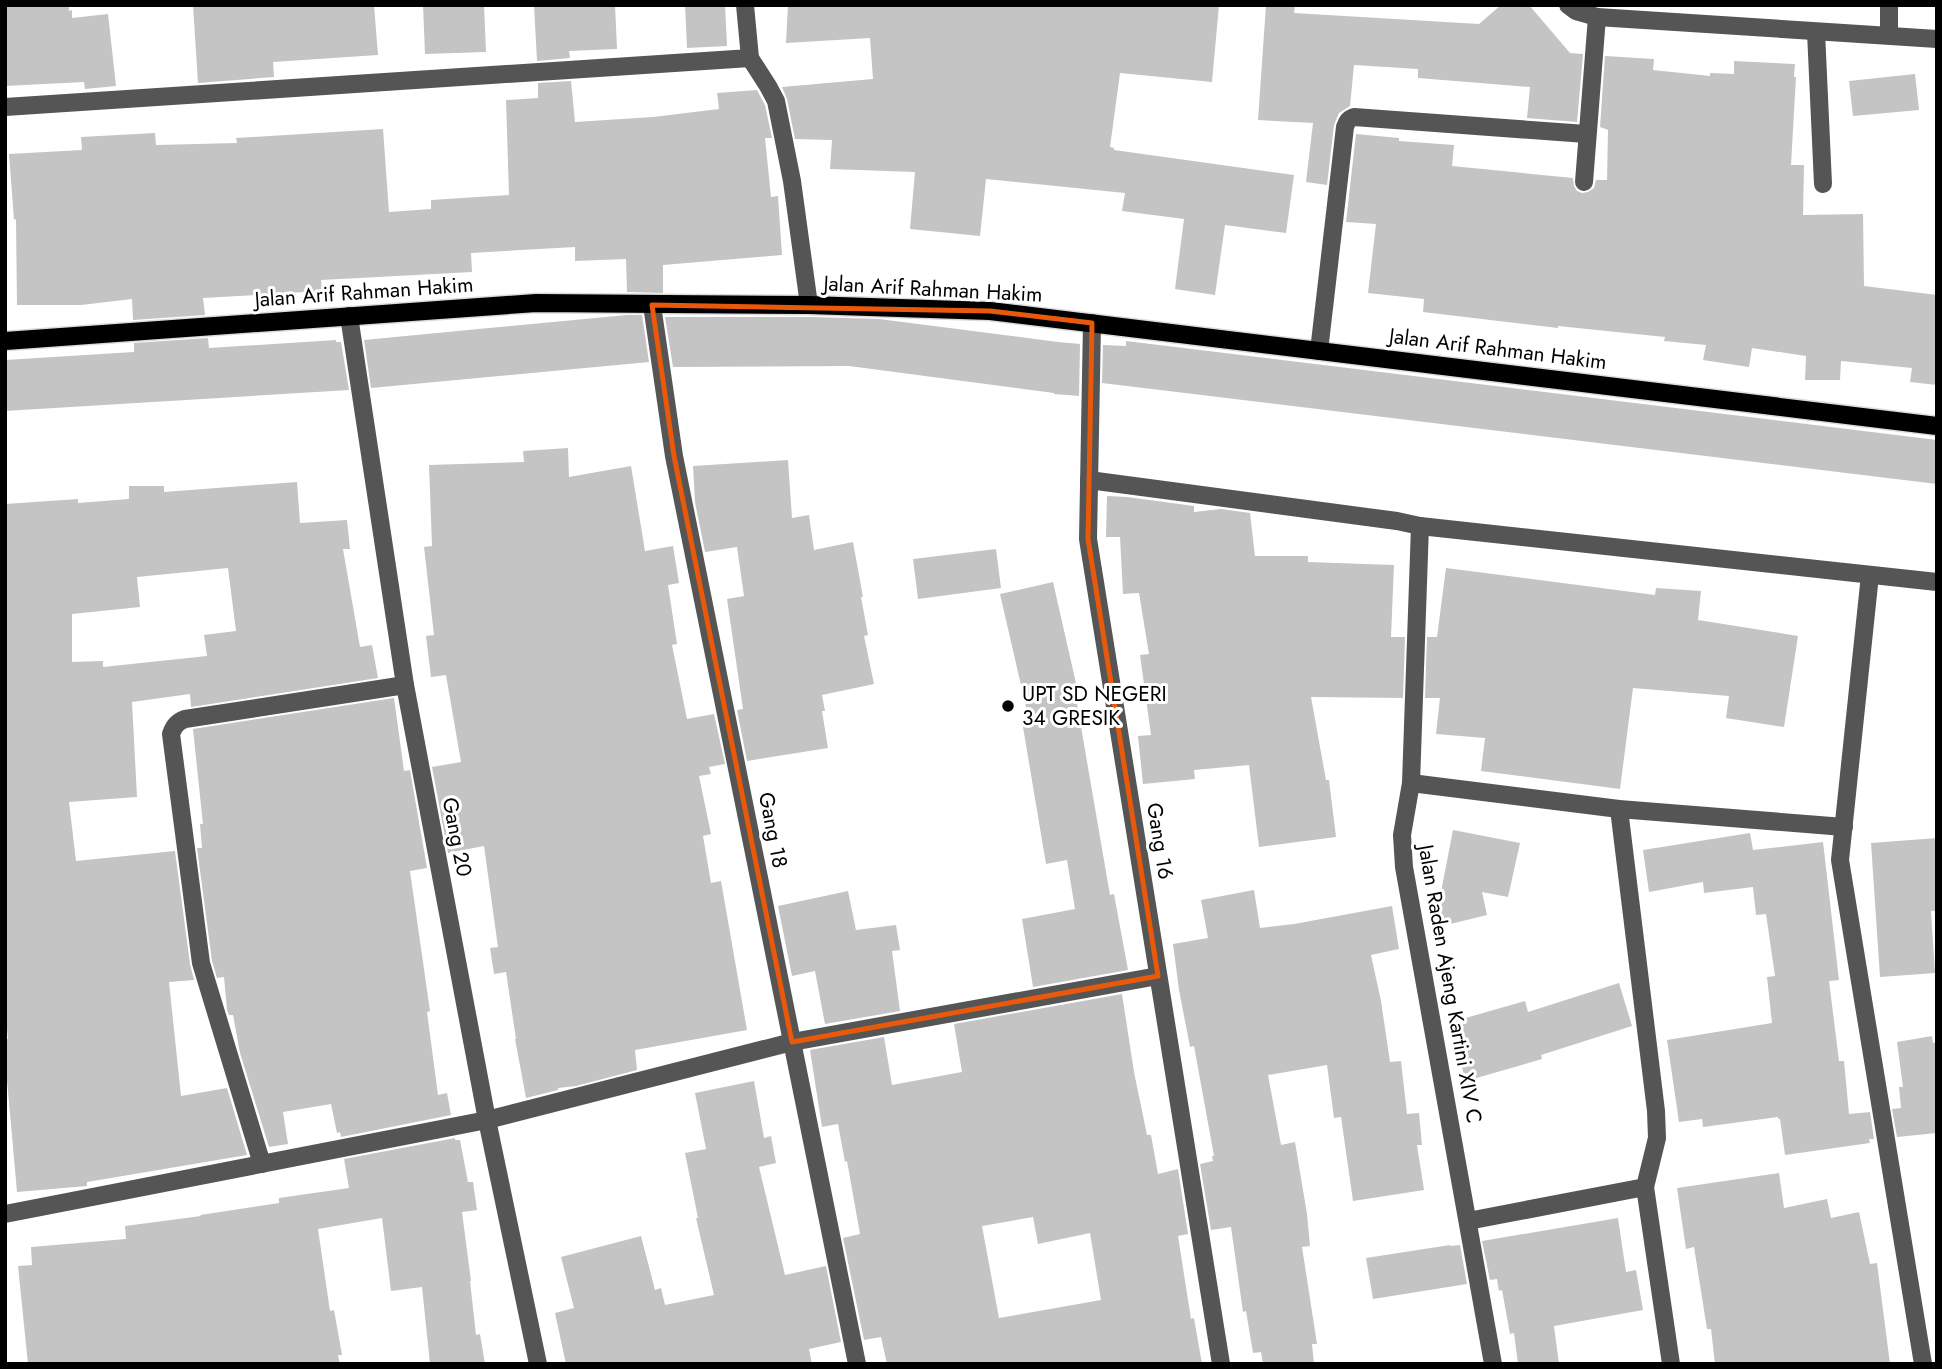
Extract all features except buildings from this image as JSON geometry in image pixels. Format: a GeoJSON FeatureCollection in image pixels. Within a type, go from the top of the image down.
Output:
{"type":"FeatureCollection","features":[{"type":"Feature","properties":{"kind":"main road","name":"Jalan Arif Rahman Hakim"},"geometry":{"type":"LineString","coordinates":[[5,341],[536,303],[809,305],[990,311],[1937,426]]}},
{"type":"Feature","properties":{"kind":"street"},"geometry":{"type":"LineString","coordinates":[[745,5],[750,58],[776,101],[792,181],[809,305]]}},
{"type":"Feature","properties":{"kind":"street"},"geometry":{"type":"LineString","coordinates":[[1568,5],[1576,11],[1597,17],[1937,39]]}},
{"type":"Feature","properties":{"kind":"street"},"geometry":{"type":"LineString","coordinates":[[1889,5],[1889,34]]}},
{"type":"Feature","properties":{"kind":"street"},"geometry":{"type":"LineString","coordinates":[[1584,182],[1597,17]]}},
{"type":"Feature","properties":{"kind":"street"},"geometry":{"type":"LineString","coordinates":[[1816,32],[1823,184]]}},
{"type":"Feature","properties":{"kind":"street"},"geometry":{"type":"LineString","coordinates":[[5,107],[750,58]]}},
{"type":"Feature","properties":{"kind":"street"},"geometry":{"type":"LineString","coordinates":[[1319,351],[1347,121],[1354,117],[1586,134]]}},
{"type":"Feature","properties":{"kind":"street","name":"Gang 18"},"geometry":{"type":"LineString","coordinates":[[652,305],[674,456],[857,1364]]}},
{"type":"Feature","properties":{"kind":"street","name":"Gang 20"},"geometry":{"type":"LineString","coordinates":[[349,316],[405,685],[487,1120],[538,1364]]}},
{"type":"Feature","properties":{"kind":"street","name":"Gang 16"},"geometry":{"type":"LineString","coordinates":[[1092,323],[1088,539],[1221,1364]]}},
{"type":"Feature","properties":{"kind":"street"},"geometry":{"type":"LineString","coordinates":[[1089,480],[1420,526],[1937,582]]}},
{"type":"Feature","properties":{"kind":"street","name":"Jalan Raden Ajeng Kartini XIV C"},"geometry":{"type":"LineString","coordinates":[[1420,526],[1411,783],[1402,835],[1404,867],[1493,1364]]}},
{"type":"Feature","properties":{"kind":"street"},"geometry":{"type":"LineString","coordinates":[[1870,575],[1840,860],[1923,1364]]}},
{"type":"Feature","properties":{"kind":"street"},"geometry":{"type":"LineString","coordinates":[[262,1164],[201,962],[173,728],[185,719],[405,685]]}},
{"type":"Feature","properties":{"kind":"street"},"geometry":{"type":"LineString","coordinates":[[1411,783],[1619,809],[1844,827]]}},
{"type":"Feature","properties":{"kind":"street"},"geometry":{"type":"LineString","coordinates":[[1619,809],[1656,1111],[1657,1138],[1646,1187],[1671,1364]]}},
{"type":"Feature","properties":{"kind":"street"},"geometry":{"type":"LineString","coordinates":[[5,1214],[487,1120],[792,1042],[1158,976]]}},
{"type":"Feature","properties":{"kind":"street"},"geometry":{"type":"LineString","coordinates":[[1468,1221],[1646,1187]]}},
{"type":"Feature","properties":{"kind":"highlighted area"},"geometry":{"type":"Polygon","coordinates":[[[652,305],[990,311],[1092,323],[1088,539],[1158,976],[792,1042],[674,456],[652,305]]]}},
{"type":"Feature","properties":{"kind":"place","name":"UPT SD NEGERI 34 GRESIK"},"geometry":{"type":"Point","coordinates":[1008,706]}}]}
